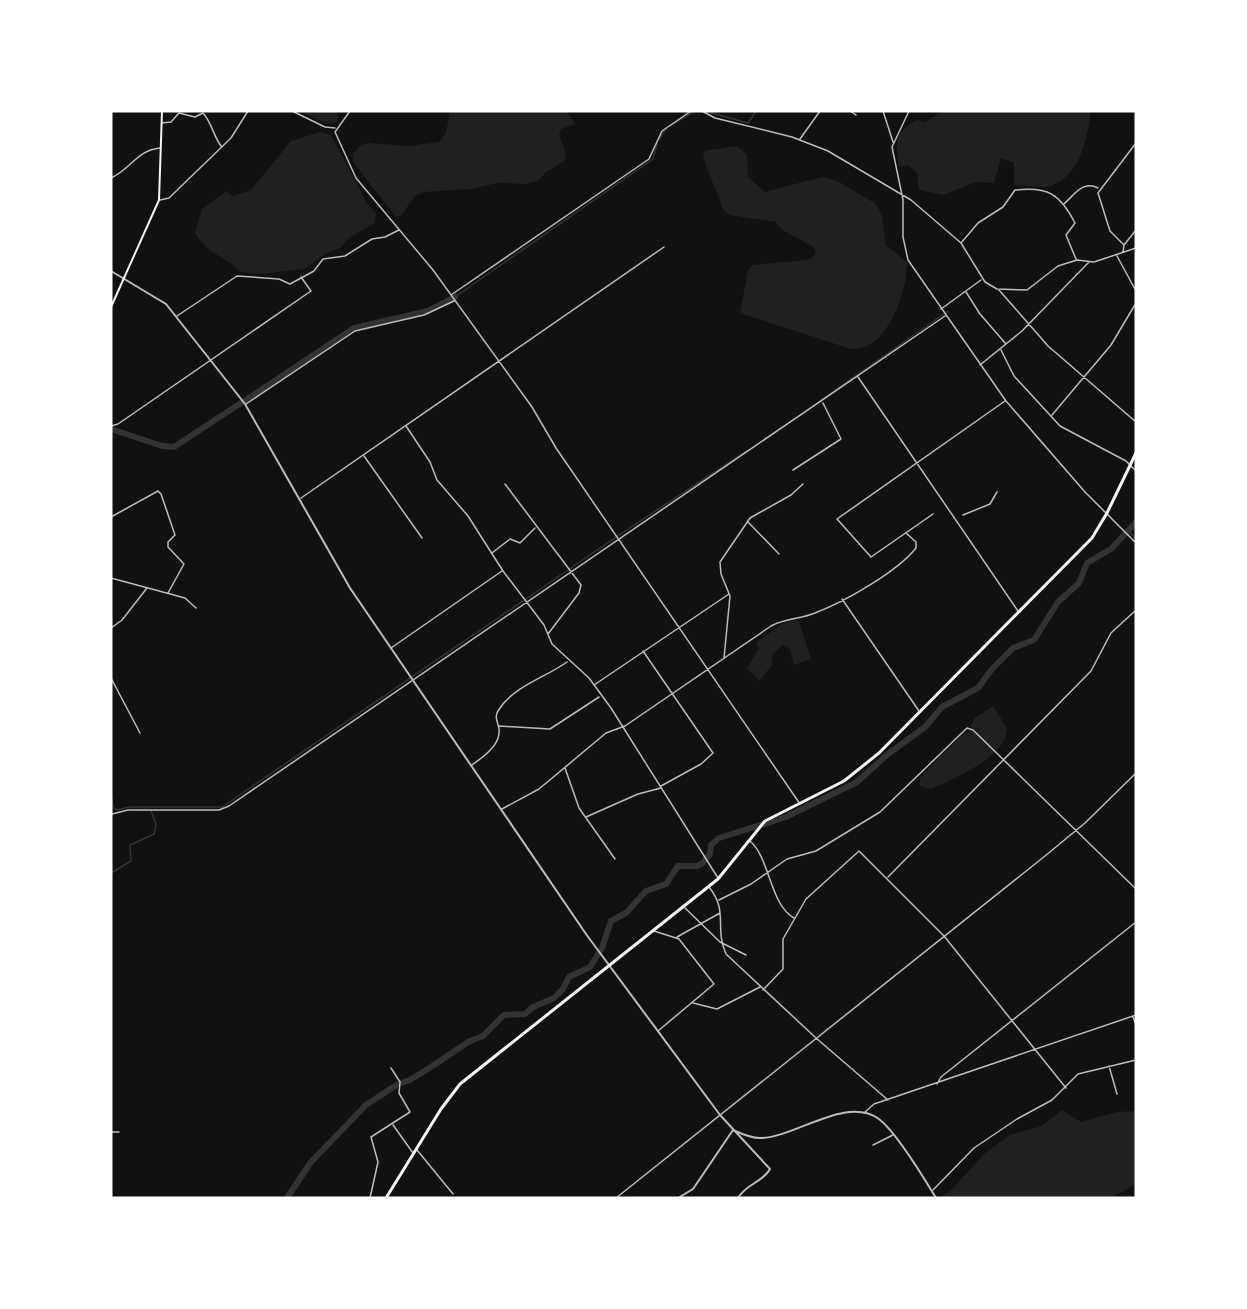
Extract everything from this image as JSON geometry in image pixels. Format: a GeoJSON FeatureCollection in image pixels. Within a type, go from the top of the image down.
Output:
{"type":"FeatureCollection","features":[{"type":"Feature","properties":{"kind":"main road"},"geometry":{"type":"LineString","coordinates":[[111,307],[159,200],[162,111]]}},
{"type":"Feature","properties":{"kind":"main road"},"geometry":{"type":"LineString","coordinates":[[386,1198],[460,1084],[718,879],[765,821],[857,772],[920,711],[1092,538],[1107,513],[1136,453]]}},
{"type":"Feature","properties":{"kind":"main road"},"geometry":{"type":"LineString","coordinates":[[111,814],[111,820]]}},
{"type":"Feature","properties":{"kind":"street"},"geometry":{"type":"LineString","coordinates":[[159,200],[169,198],[234,135],[248,111]]}},
{"type":"Feature","properties":{"kind":"street"},"geometry":{"type":"LineString","coordinates":[[292,111],[324,127],[336,128]]}},
{"type":"Feature","properties":{"kind":"street"},"geometry":{"type":"LineString","coordinates":[[350,111],[336,128],[336,135],[356,178],[400,229],[532,407],[618,538],[800,804]]}},
{"type":"Feature","properties":{"kind":"street"},"geometry":{"type":"LineString","coordinates":[[245,404],[355,331],[424,315],[453,298],[649,159],[662,130],[691,111]]}},
{"type":"Feature","properties":{"kind":"street"},"geometry":{"type":"LineString","coordinates":[[702,111],[745,127],[799,140],[828,151],[900,192],[961,243],[982,279],[998,289],[1048,346],[1136,422]]}},
{"type":"Feature","properties":{"kind":"street"},"geometry":{"type":"LineString","coordinates":[[799,140],[820,111]]}},
{"type":"Feature","properties":{"kind":"street"},"geometry":{"type":"LineString","coordinates":[[850,111],[856,115]]}},
{"type":"Feature","properties":{"kind":"street"},"geometry":{"type":"LineString","coordinates":[[883,111],[894,143]]}},
{"type":"Feature","properties":{"kind":"street"},"geometry":{"type":"LineString","coordinates":[[909,111],[892,147],[900,192],[904,251],[945,316],[1006,401],[1085,492],[1136,543]]}},
{"type":"Feature","properties":{"kind":"street"},"geometry":{"type":"LineString","coordinates":[[162,123],[171,122],[179,112],[195,117],[203,113],[212,123],[215,137],[222,147]]}},
{"type":"Feature","properties":{"kind":"street"},"geometry":{"type":"LineString","coordinates":[[1124,245],[1109,230],[1098,198],[1099,189],[1136,143]]}},
{"type":"Feature","properties":{"kind":"street"},"geometry":{"type":"LineString","coordinates":[[111,178],[123,171],[144,151],[161,148]]}},
{"type":"Feature","properties":{"kind":"street"},"geometry":{"type":"LineString","coordinates":[[1064,204],[1084,185],[1091,184],[1099,189]]}},
{"type":"Feature","properties":{"kind":"street"},"geometry":{"type":"LineString","coordinates":[[961,243],[976,225],[1003,207],[1015,190],[1049,191],[1064,204],[1075,224],[1066,235],[1077,260]]}},
{"type":"Feature","properties":{"kind":"street"},"geometry":{"type":"LineString","coordinates":[[177,316],[237,276],[279,279],[290,284],[314,270],[323,259],[344,257],[372,238],[385,237],[400,229]]}},
{"type":"Feature","properties":{"kind":"street"},"geometry":{"type":"LineString","coordinates":[[1124,253],[1124,245],[1136,230]]}},
{"type":"Feature","properties":{"kind":"street"},"geometry":{"type":"LineString","coordinates":[[300,498],[664,247]]}},
{"type":"Feature","properties":{"kind":"street"},"geometry":{"type":"LineString","coordinates":[[998,289],[1027,290],[1052,269],[1077,260],[1089,262],[1136,248]]}},
{"type":"Feature","properties":{"kind":"street"},"geometry":{"type":"LineString","coordinates":[[1116,255],[1136,290]]}},
{"type":"Feature","properties":{"kind":"street"},"geometry":{"type":"LineString","coordinates":[[979,366],[1007,345],[1089,262]]}},
{"type":"Feature","properties":{"kind":"street"},"geometry":{"type":"LineString","coordinates":[[111,271],[155,297],[177,316],[245,404],[350,588],[608,967],[720,1115],[770,1170],[768,1174],[748,1185],[738,1198]]}},
{"type":"Feature","properties":{"kind":"street"},"geometry":{"type":"LineString","coordinates":[[111,426],[118,424],[311,291],[301,277]]}},
{"type":"Feature","properties":{"kind":"street"},"geometry":{"type":"LineString","coordinates":[[941,309],[982,279]]}},
{"type":"Feature","properties":{"kind":"street"},"geometry":{"type":"LineString","coordinates":[[966,292],[980,314],[1007,345]]}},
{"type":"Feature","properties":{"kind":"street"},"geometry":{"type":"LineString","coordinates":[[1051,416],[1111,345],[1136,303]]}},
{"type":"Feature","properties":{"kind":"street"},"geometry":{"type":"LineString","coordinates":[[111,814],[128,810],[225,808],[945,316]]}},
{"type":"Feature","properties":{"kind":"street"},"geometry":{"type":"LineString","coordinates":[[1001,350],[1014,376],[1051,416],[1068,431],[1130,465],[1136,471]]}},
{"type":"Feature","properties":{"kind":"street"},"geometry":{"type":"LineString","coordinates":[[857,376],[1018,612]]}},
{"type":"Feature","properties":{"kind":"street"},"geometry":{"type":"LineString","coordinates":[[933,514],[870,556],[837,519],[915,462],[1006,401]]}},
{"type":"Feature","properties":{"kind":"street"},"geometry":{"type":"LineString","coordinates":[[793,470],[842,439],[822,402]]}},
{"type":"Feature","properties":{"kind":"street"},"geometry":{"type":"LineString","coordinates":[[406,426],[430,462],[437,480],[468,516],[552,644],[593,685],[611,708],[718,879]]}},
{"type":"Feature","properties":{"kind":"street"},"geometry":{"type":"LineString","coordinates":[[363,455],[422,538]]}},
{"type":"Feature","properties":{"kind":"street"},"geometry":{"type":"LineString","coordinates":[[505,484],[582,588],[548,635]]}},
{"type":"Feature","properties":{"kind":"street"},"geometry":{"type":"LineString","coordinates":[[724,659],[730,593],[719,564],[748,521],[791,495],[803,484]]}},
{"type":"Feature","properties":{"kind":"street"},"geometry":{"type":"LineString","coordinates":[[963,515],[990,504],[997,492]]}},
{"type":"Feature","properties":{"kind":"street"},"geometry":{"type":"LineString","coordinates":[[111,517],[160,493],[175,535],[168,542],[168,547],[184,564],[168,593]]}},
{"type":"Feature","properties":{"kind":"street"},"geometry":{"type":"LineString","coordinates":[[748,521],[779,554]]}},
{"type":"Feature","properties":{"kind":"street"},"geometry":{"type":"LineString","coordinates":[[492,553],[510,539],[520,543],[535,527]]}},
{"type":"Feature","properties":{"kind":"street"},"geometry":{"type":"LineString","coordinates":[[502,810],[530,795],[606,733],[623,726],[780,621],[816,613],[872,583],[911,554],[917,545],[906,533]]}},
{"type":"Feature","properties":{"kind":"street"},"geometry":{"type":"LineString","coordinates":[[392,648],[503,571]]}},
{"type":"Feature","properties":{"kind":"street"},"geometry":{"type":"LineString","coordinates":[[111,578],[185,598],[196,608]]}},
{"type":"Feature","properties":{"kind":"street"},"geometry":{"type":"LineString","coordinates":[[111,628],[122,621],[147,588]]}},
{"type":"Feature","properties":{"kind":"street"},"geometry":{"type":"LineString","coordinates":[[593,685],[730,593]]}},
{"type":"Feature","properties":{"kind":"street"},"geometry":{"type":"LineString","coordinates":[[842,599],[920,711]]}},
{"type":"Feature","properties":{"kind":"street"},"geometry":{"type":"LineString","coordinates":[[887,878],[1091,671],[1111,633],[1136,610]]}},
{"type":"Feature","properties":{"kind":"street"},"geometry":{"type":"LineString","coordinates":[[585,818],[638,794],[661,787],[701,764],[713,754],[643,651]]}},
{"type":"Feature","properties":{"kind":"street"},"geometry":{"type":"LineString","coordinates":[[471,765],[486,754],[498,739],[499,726],[496,718],[498,711],[516,694],[568,661]]}},
{"type":"Feature","properties":{"kind":"street"},"geometry":{"type":"LineString","coordinates":[[111,678],[140,733]]}},
{"type":"Feature","properties":{"kind":"street"},"geometry":{"type":"LineString","coordinates":[[499,726],[550,729],[600,696]]}},
{"type":"Feature","properties":{"kind":"street"},"geometry":{"type":"LineString","coordinates":[[719,900],[751,884],[787,859],[816,850],[880,812],[902,794],[963,729],[972,729],[1136,890]]}},
{"type":"Feature","properties":{"kind":"street"},"geometry":{"type":"LineString","coordinates":[[564,768],[585,818],[615,859]]}},
{"type":"Feature","properties":{"kind":"street"},"geometry":{"type":"LineString","coordinates":[[616,1198],[1076,830],[1136,773]]}},
{"type":"Feature","properties":{"kind":"street"},"geometry":{"type":"LineString","coordinates":[[750,840],[762,854],[766,872],[788,914],[795,918]]}},
{"type":"Feature","properties":{"kind":"street"},"geometry":{"type":"LineString","coordinates":[[764,990],[783,969],[782,942],[810,893],[826,882],[858,851],[944,936],[1066,1088]]}},
{"type":"Feature","properties":{"kind":"street"},"geometry":{"type":"LineString","coordinates":[[709,886],[719,900],[722,943],[726,954],[816,1038],[888,1100]]}},
{"type":"Feature","properties":{"kind":"street"},"geometry":{"type":"LineString","coordinates":[[683,907],[722,943],[746,955]]}},
{"type":"Feature","properties":{"kind":"street"},"geometry":{"type":"LineString","coordinates":[[676,937],[702,925],[720,913]]}},
{"type":"Feature","properties":{"kind":"street"},"geometry":{"type":"LineString","coordinates":[[936,1085],[941,1077],[1136,922]]}},
{"type":"Feature","properties":{"kind":"street"},"geometry":{"type":"LineString","coordinates":[[654,931],[676,937],[714,984],[657,1032]]}},
{"type":"Feature","properties":{"kind":"street"},"geometry":{"type":"LineString","coordinates":[[693,1003],[717,1008],[760,987]]}},
{"type":"Feature","properties":{"kind":"street"},"geometry":{"type":"LineString","coordinates":[[865,1112],[871,1105],[936,1085],[1134,1015],[1136,1025]]}},
{"type":"Feature","properties":{"kind":"street"},"geometry":{"type":"LineString","coordinates":[[932,1191],[974,1148],[1017,1119],[1043,1107],[1066,1088],[1080,1072],[1136,1060]]}},
{"type":"Feature","properties":{"kind":"street"},"geometry":{"type":"LineString","coordinates":[[1108,1065],[1117,1094]]}},
{"type":"Feature","properties":{"kind":"street"},"geometry":{"type":"LineString","coordinates":[[370,1198],[378,1162],[371,1137],[410,1112],[399,1093],[400,1082],[391,1068]]}},
{"type":"Feature","properties":{"kind":"street"},"geometry":{"type":"LineString","coordinates":[[733,1130],[748,1136],[769,1137],[853,1110],[865,1112],[881,1120],[936,1198]]}},
{"type":"Feature","properties":{"kind":"street"},"geometry":{"type":"LineString","coordinates":[[393,1124],[453,1194]]}},
{"type":"Feature","properties":{"kind":"street"},"geometry":{"type":"LineString","coordinates":[[678,1198],[693,1189],[733,1130]]}},
{"type":"Feature","properties":{"kind":"street"},"geometry":{"type":"LineString","coordinates":[[111,1132],[119,1132]]}},
{"type":"Feature","properties":{"kind":"street"},"geometry":{"type":"LineString","coordinates":[[873,1145],[893,1135]]}},
{"type":"Feature","properties":{"kind":"shaded area"},"geometry":{"type":"Polygon","coordinates":[[[301,111],[335,111],[339,117],[335,123],[326,124],[301,111]]]}},
{"type":"Feature","properties":{"kind":"shaded area"},"geometry":{"type":"Polygon","coordinates":[[[450,111],[566,111],[575,124],[561,129],[559,136],[566,153],[565,161],[546,172],[539,180],[525,184],[498,183],[471,189],[424,192],[415,196],[400,217],[395,216],[353,162],[353,154],[361,145],[369,143],[409,146],[439,142],[446,133],[450,111]]]}},
{"type":"Feature","properties":{"kind":"shaded area"},"geometry":{"type":"Polygon","coordinates":[[[943,111],[1091,111],[1081,154],[1076,164],[1069,173],[1051,186],[1014,185],[1014,163],[1001,158],[994,183],[975,182],[944,195],[919,190],[917,173],[908,165],[899,167],[897,152],[898,139],[904,128],[917,120],[925,122],[943,111]]]}},
{"type":"Feature","properties":{"kind":"shaded area"},"geometry":{"type":"Polygon","coordinates":[[[320,132],[331,135],[367,203],[376,213],[375,223],[350,237],[340,248],[325,254],[305,269],[259,274],[240,272],[199,239],[195,232],[202,209],[226,191],[233,196],[251,190],[291,141],[320,132]]]}},
{"type":"Feature","properties":{"kind":"shaded area"},"geometry":{"type":"Polygon","coordinates":[[[736,146],[747,154],[748,177],[765,192],[825,177],[841,183],[876,204],[882,216],[886,245],[908,263],[904,288],[895,312],[889,324],[873,343],[862,348],[851,349],[740,313],[748,271],[752,265],[807,260],[814,256],[816,250],[784,231],[776,222],[730,215],[724,211],[703,158],[705,151],[736,146]]]}},
{"type":"Feature","properties":{"kind":"shaded area"},"geometry":{"type":"Polygon","coordinates":[[[795,620],[799,622],[811,659],[794,665],[789,648],[783,645],[772,655],[772,665],[759,681],[747,668],[759,648],[756,643],[783,623],[795,620]]]}},
{"type":"Feature","properties":{"kind":"shaded area"},"geometry":{"type":"Polygon","coordinates":[[[993,706],[1007,728],[1005,738],[998,748],[978,765],[953,779],[931,789],[920,786],[920,778],[937,759],[966,732],[980,730],[980,727],[975,730],[970,726],[975,718],[993,706]]]}},
{"type":"Feature","properties":{"kind":"shaded area"},"geometry":{"type":"Polygon","coordinates":[[[1062,1110],[1081,1122],[1117,1112],[1136,1111],[1136,1184],[1112,1198],[940,1198],[952,1189],[985,1153],[1010,1135],[1042,1126],[1062,1110]]]}},
{"type":"Feature","properties":{"kind":"waterway"},"geometry":{"type":"LineString","coordinates":[[670,126],[695,111]]}},
{"type":"Feature","properties":{"kind":"waterway"},"geometry":{"type":"LineString","coordinates":[[705,111],[748,123],[756,111]]}},
{"type":"Feature","properties":{"kind":"waterway"},"geometry":{"type":"LineString","coordinates":[[659,139],[666,129]]}},
{"type":"Feature","properties":{"kind":"waterway"},"geometry":{"type":"LineString","coordinates":[[455,297],[653,159],[657,144]]}},
{"type":"Feature","properties":{"kind":"waterway"},"geometry":{"type":"LineString","coordinates":[[246,400],[354,328],[428,311],[455,297]]}},
{"type":"Feature","properties":{"kind":"waterway"},"geometry":{"type":"LineString","coordinates":[[821,400],[948,311]]}},
{"type":"Feature","properties":{"kind":"waterway"},"geometry":{"type":"LineString","coordinates":[[111,429],[162,446],[174,447],[241,403]]}},
{"type":"Feature","properties":{"kind":"waterway"},"geometry":{"type":"LineString","coordinates":[[111,791],[113,807],[117,810],[130,807],[222,807],[619,535],[748,450]]}},
{"type":"Feature","properties":{"kind":"waterway"},"geometry":{"type":"LineString","coordinates":[[287,1198],[311,1162],[366,1105],[398,1084],[410,1080],[468,1042],[483,1036],[504,1015],[525,1014],[533,1007],[554,998],[563,989],[569,977],[590,967],[602,948],[611,921],[626,913],[646,891],[666,884],[678,866],[697,866],[703,863],[710,854],[711,845],[719,838],[786,817],[857,782],[888,754],[925,727],[942,707],[978,688],[992,669],[1013,648],[1034,640],[1058,602],[1079,583],[1087,563],[1111,549],[1136,522]]}},
{"type":"Feature","properties":{"kind":"waterway"},"geometry":{"type":"LineString","coordinates":[[1127,529],[1136,539]]}},
{"type":"Feature","properties":{"kind":"waterway"},"geometry":{"type":"LineString","coordinates":[[111,873],[131,861],[130,845],[154,834],[156,824],[151,811]]}}]}
